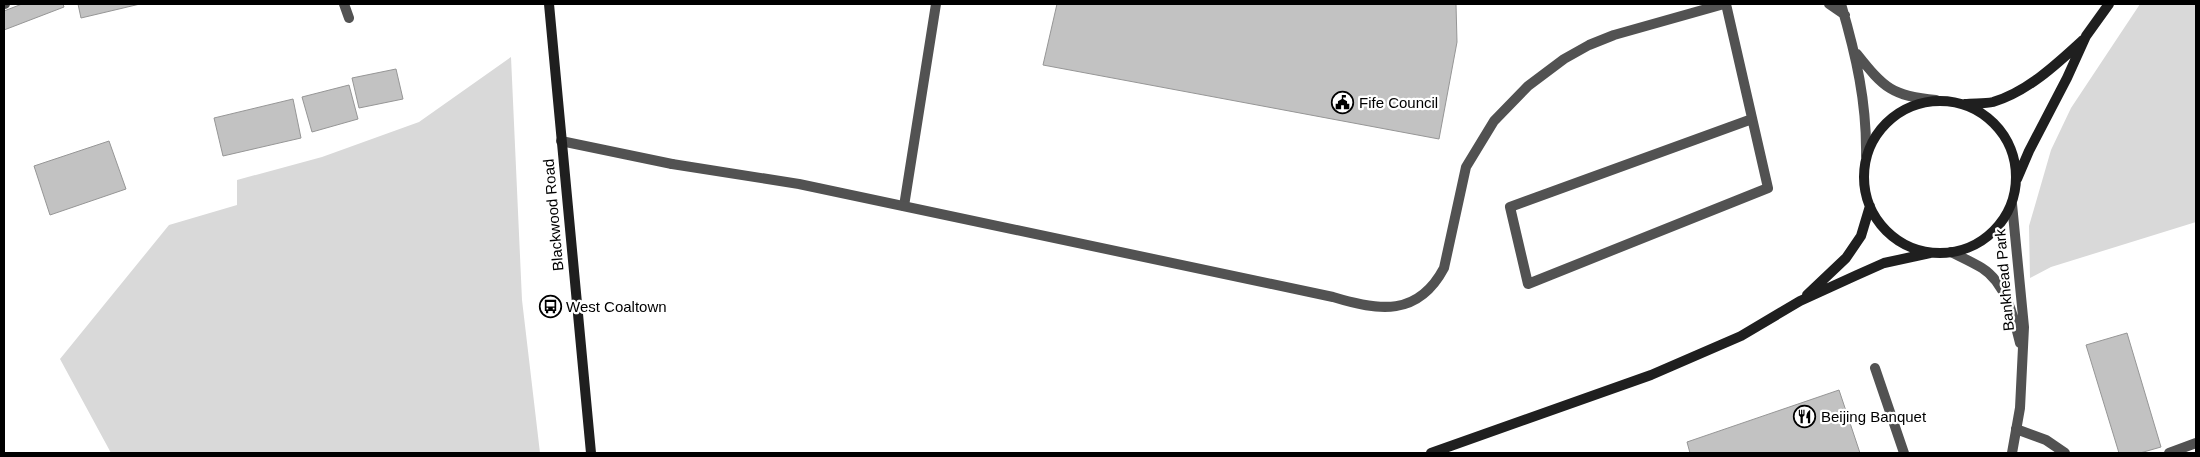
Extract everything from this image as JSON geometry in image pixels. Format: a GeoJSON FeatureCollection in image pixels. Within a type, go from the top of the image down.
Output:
{"type":"FeatureCollection","features":[{"type":"Feature","properties":{"kind":"main road","name":"Blackwood Road"},"geometry":{"type":"LineString","coordinates":[[549,4],[591,453]]}},
{"type":"Feature","properties":{"kind":"main road"},"geometry":{"type":"LineString","coordinates":[[1930,252],[1906,245],[1885,230],[1870,206],[1864,185],[1866,156],[1875,136],[1892,117],[1914,104],[1936,100],[1964,104],[1992,102],[2026,86],[2057,64],[2086,36],[2109,4]]}},
{"type":"Feature","properties":{"kind":"main road"},"geometry":{"type":"LineString","coordinates":[[1431,453],[1651,375],[1741,336],[1800,301],[1884,263],[1930,252],[1951,252],[1979,243],[1999,226],[2012,204],[2017,180],[2029,151],[2067,78],[2086,36]]}},
{"type":"Feature","properties":{"kind":"main road"},"geometry":{"type":"LineString","coordinates":[[1964,104],[1986,115],[2003,133],[2014,155],[2017,180]]}},
{"type":"Feature","properties":{"kind":"main road"},"geometry":{"type":"LineString","coordinates":[[1800,301],[1846,258],[1861,236],[1870,206]]}},
{"type":"Feature","properties":{"kind":"street"},"geometry":{"type":"LineString","coordinates":[[344,4],[349,18]]}},
{"type":"Feature","properties":{"kind":"street"},"geometry":{"type":"LineString","coordinates":[[904,206],[936,4]]}},
{"type":"Feature","properties":{"kind":"street"},"geometry":{"type":"LineString","coordinates":[[562,141],[672,164],[799,184],[1333,297],[1364,307],[1387,308],[1408,304],[1437,281],[1444,268],[1466,167],[1494,121],[1528,86],[1564,59],[1589,45],[1614,35],[1725,4],[1752,119],[1768,188],[1528,284],[1510,207],[1752,119]]}},
{"type":"Feature","properties":{"kind":"street"},"geometry":{"type":"LineString","coordinates":[[1830,4],[1845,15]]}},
{"type":"Feature","properties":{"kind":"street"},"geometry":{"type":"LineString","coordinates":[[1842,4],[1855,51],[1867,122],[1866,156]]}},
{"type":"Feature","properties":{"kind":"street"},"geometry":{"type":"LineString","coordinates":[[1855,51],[1874,74],[1892,91],[1909,98],[1936,100]]}},
{"type":"Feature","properties":{"kind":"street","name":"Bankhead Park"},"geometry":{"type":"LineString","coordinates":[[2012,204],[2024,327],[2016,428],[2012,453]]}},
{"type":"Feature","properties":{"kind":"street","name":"Bankhead Park"},"geometry":{"type":"LineString","coordinates":[[1951,252],[1984,269],[2002,289],[2015,322],[2023,354]]}},
{"type":"Feature","properties":{"kind":"street"},"geometry":{"type":"LineString","coordinates":[[1875,368],[1904,453]]}},
{"type":"Feature","properties":{"kind":"street"},"geometry":{"type":"LineString","coordinates":[[2016,428],[2046,440],[2065,453]]}},
{"type":"Feature","properties":{"kind":"street"},"geometry":{"type":"LineString","coordinates":[[2169,453],[2196,443]]}},
{"type":"Feature","properties":{"kind":"shaded area"},"geometry":{"type":"Polygon","coordinates":[[[2140,4],[2196,4],[2196,222],[2051,267],[2030,278],[2029,226],[2051,150],[2071,108],[2140,4]]]}},
{"type":"Feature","properties":{"kind":"shaded area"},"geometry":{"type":"Polygon","coordinates":[[[511,57],[522,300],[540,453],[111,453],[60,359],[169,225],[237,205],[237,180],[322,157],[419,122],[511,57]]]}},
{"type":"Feature","properties":{"kind":"building"},"geometry":{"type":"Polygon","coordinates":[[[22,4],[63,4],[64,7],[4,30],[4,11],[22,4]]]}},
{"type":"Feature","properties":{"kind":"building"},"geometry":{"type":"Polygon","coordinates":[[[78,4],[140,4],[81,18],[78,4]]]}},
{"type":"Feature","properties":{"kind":"building","name":"Fife Council"},"geometry":{"type":"Polygon","coordinates":[[[1057,4],[1456,4],[1457,42],[1439,139],[1043,65],[1057,4]]]}},
{"type":"Feature","properties":{"kind":"building"},"geometry":{"type":"Polygon","coordinates":[[[396,69],[403,99],[359,108],[352,78],[396,69]]]}},
{"type":"Feature","properties":{"kind":"building"},"geometry":{"type":"Polygon","coordinates":[[[349,85],[358,119],[312,132],[302,97],[349,85]]]}},
{"type":"Feature","properties":{"kind":"building"},"geometry":{"type":"Polygon","coordinates":[[[293,99],[301,138],[223,156],[214,118],[293,99]]]}},
{"type":"Feature","properties":{"kind":"building"},"geometry":{"type":"Polygon","coordinates":[[[109,141],[126,189],[50,215],[34,166],[109,141]]]}},
{"type":"Feature","properties":{"kind":"building"},"geometry":{"type":"Polygon","coordinates":[[[2127,333],[2161,447],[2140,453],[2119,453],[2086,345],[2127,333]]]}},
{"type":"Feature","properties":{"kind":"building","name":"Beijing Banquet"},"geometry":{"type":"Polygon","coordinates":[[[1839,390],[1860,453],[1690,453],[1687,442],[1839,390]]]}},
{"type":"Feature","properties":{"kind":"place","name":"Fife Council"},"geometry":{"type":"Point","coordinates":[1343,102]}},
{"type":"Feature","properties":{"kind":"place","name":"West Coaltown"},"geometry":{"type":"Point","coordinates":[550,306]}},
{"type":"Feature","properties":{"kind":"place","name":"Beijing Banquet"},"geometry":{"type":"Point","coordinates":[1805,416]}}]}
